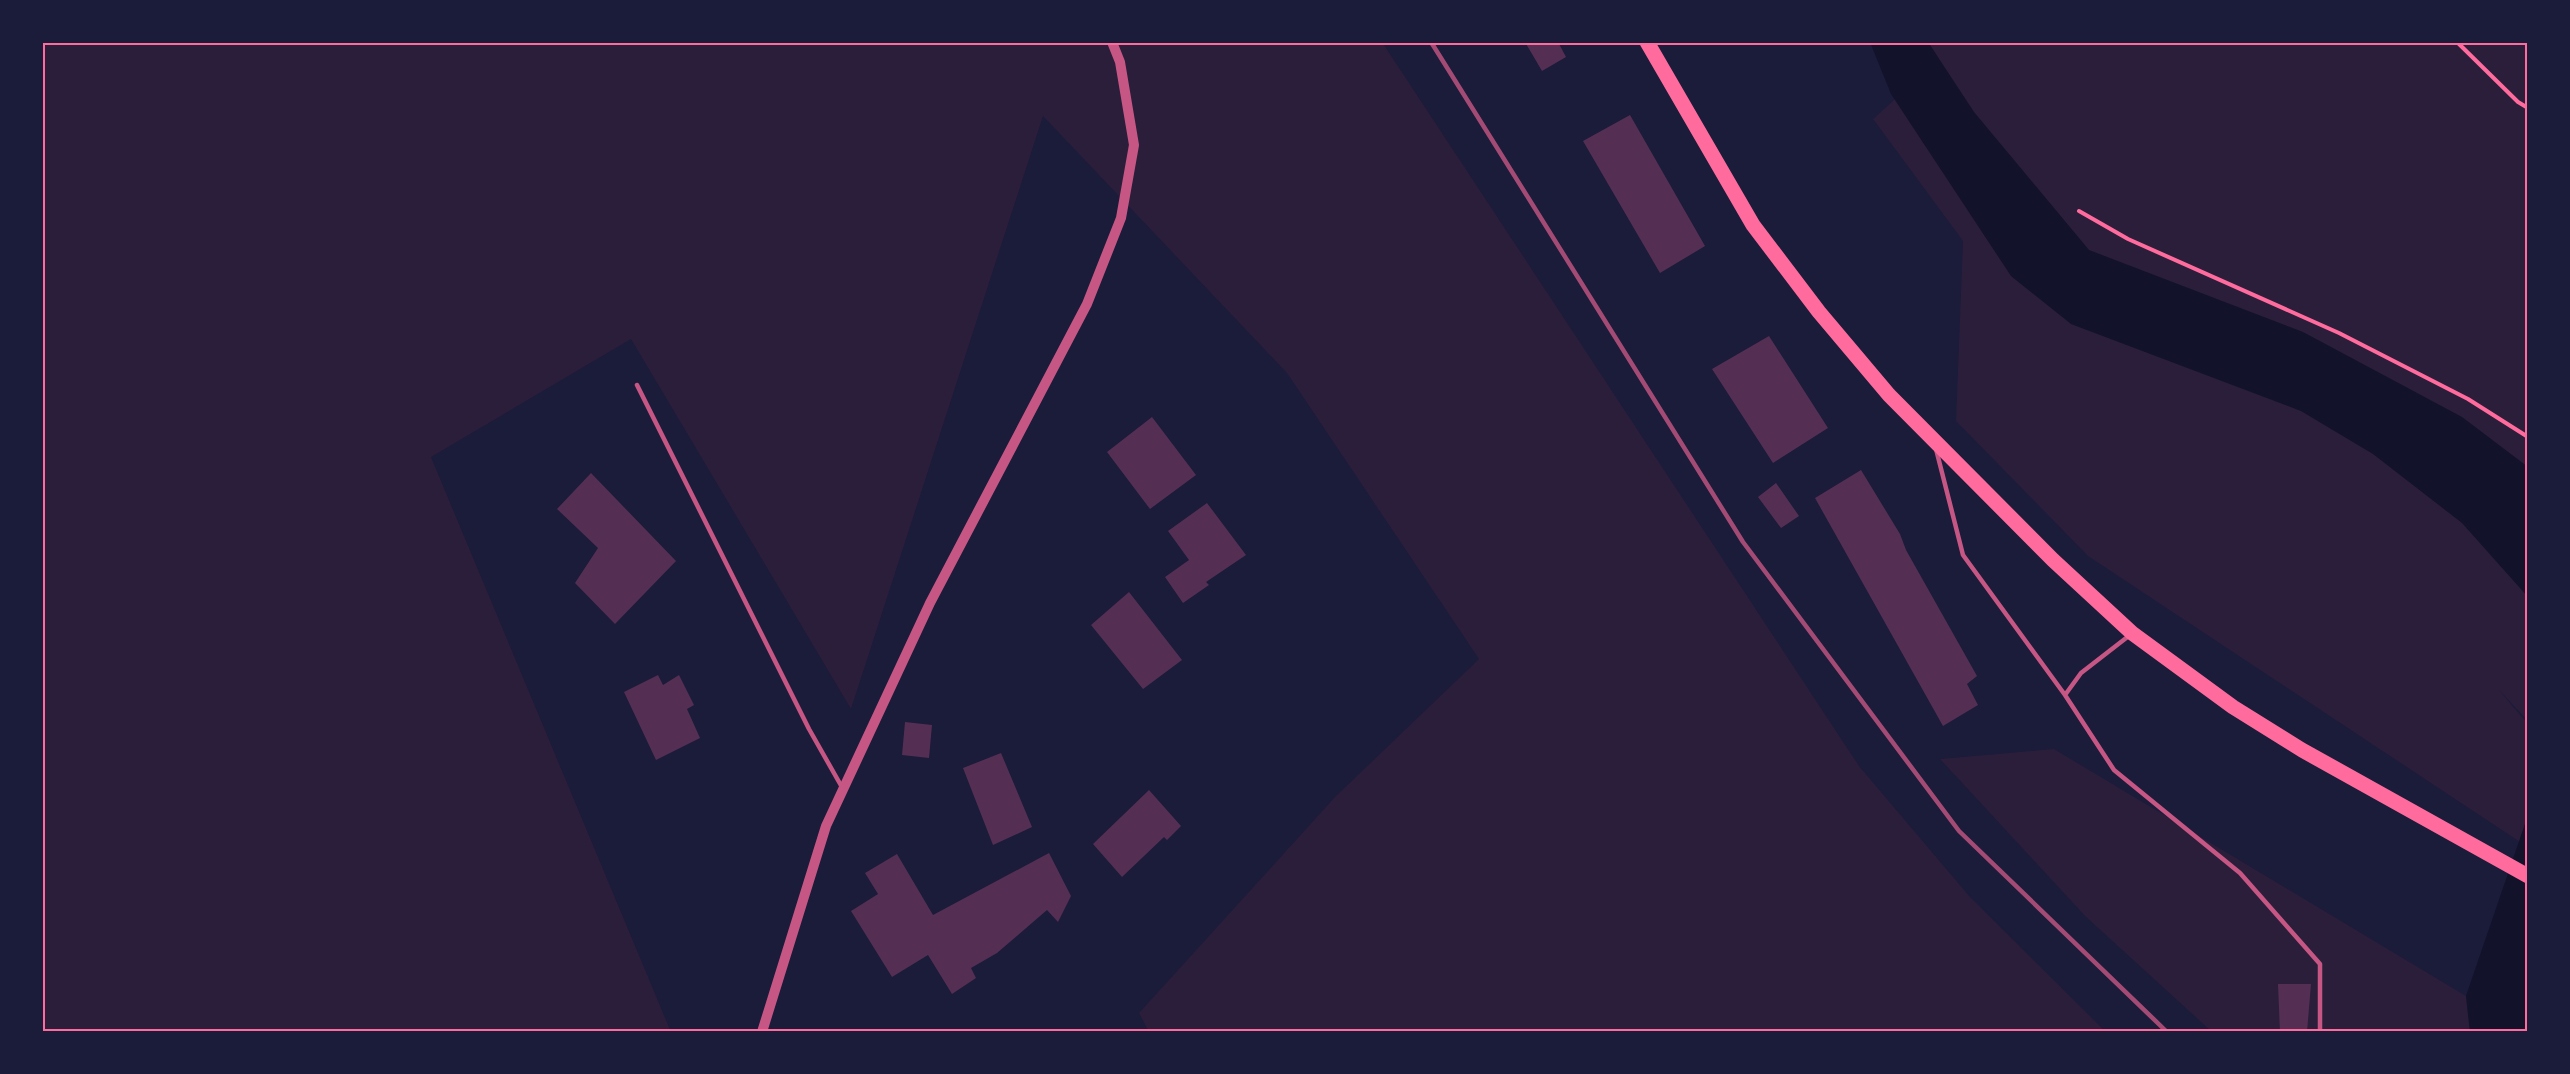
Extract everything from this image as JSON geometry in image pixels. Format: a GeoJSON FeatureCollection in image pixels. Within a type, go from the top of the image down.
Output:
{"type":"FeatureCollection","features":[{"type":"Feature","properties":{"kind":"main road"},"geometry":{"type":"LineString","coordinates":[[1647,42],[1753,225],[1819,312],[1889,395],[2053,560],[2132,633],[2234,707],[2302,750],[2528,876]]}},
{"type":"Feature","properties":{"kind":"street"},"geometry":{"type":"LineString","coordinates":[[762,1032],[826,826],[930,603],[1087,304],[1121,218],[1134,145],[1120,62],[1112,42]]}},
{"type":"Feature","properties":{"kind":"lane"},"geometry":{"type":"LineString","coordinates":[[637,385],[809,729],[843,789]]}},
{"type":"Feature","properties":{"kind":"lane"},"geometry":{"type":"LineString","coordinates":[[1934,439],[1963,555],[2065,695],[2114,770],[2240,873],[2320,964],[2319,1032]]}},
{"type":"Feature","properties":{"kind":"lane"},"geometry":{"type":"LineString","coordinates":[[2065,695],[2081,673],[2132,633]]}},
{"type":"Feature","properties":{"kind":"path"},"geometry":{"type":"LineString","coordinates":[[2457,42],[2518,102],[2528,108]]}},
{"type":"Feature","properties":{"kind":"path"},"geometry":{"type":"LineString","coordinates":[[2079,211],[2128,239],[2339,333],[2468,399],[2528,437]]}},
{"type":"Feature","properties":{"kind":"shaded area"},"geometry":{"type":"Polygon","coordinates":[[[42,42],[1382,42],[1859,766],[1970,897],[2106,1032],[1149,1032],[1139,1013],[1335,797],[1479,659],[1287,373],[1043,116],[851,709],[631,339],[431,457],[671,1032],[42,1032],[42,42]]]}},
{"type":"Feature","properties":{"kind":"shaded area"},"geometry":{"type":"Polygon","coordinates":[[[1870,42],[1928,42],[1974,112],[2089,250],[2303,332],[2462,417],[2528,467],[2528,597],[2462,523],[2373,454],[2301,411],[2071,324],[2011,276],[1891,94],[1870,42]]]}},
{"type":"Feature","properties":{"kind":"shaded area"},"geometry":{"type":"Polygon","coordinates":[[[1928,42],[2528,42],[2528,721],[2498,689],[2528,724],[2528,815],[2520,842],[2088,556],[1956,421],[1963,241],[1873,119],[1939,59],[1928,42]]]}},
{"type":"Feature","properties":{"kind":"shaded area"},"geometry":{"type":"Polygon","coordinates":[[[2054,749],[2466,996],[2470,1032],[2212,1032],[2085,916],[1940,759],[2054,749]]]}},
{"type":"Feature","properties":{"kind":"shaded area"},"geometry":{"type":"Polygon","coordinates":[[[2528,815],[2528,1032],[2470,1032],[2466,996],[2528,815]]]}},
{"type":"Feature","properties":{"kind":"building"},"geometry":{"type":"Polygon","coordinates":[[[1525,42],[1558,42],[1566,57],[1542,71],[1525,42]]]}},
{"type":"Feature","properties":{"kind":"building"},"geometry":{"type":"Polygon","coordinates":[[[1630,115],[1705,246],[1660,273],[1583,141],[1630,115]]]}},
{"type":"Feature","properties":{"kind":"building"},"geometry":{"type":"Polygon","coordinates":[[[1769,336],[1828,428],[1773,463],[1712,369],[1769,336]]]}},
{"type":"Feature","properties":{"kind":"building"},"geometry":{"type":"Polygon","coordinates":[[[1152,417],[1196,475],[1150,509],[1107,452],[1152,417]]]}},
{"type":"Feature","properties":{"kind":"building"},"geometry":{"type":"Polygon","coordinates":[[[1861,470],[1900,534],[1906,550],[1977,676],[1967,684],[1978,705],[1943,726],[1815,498],[1861,470]]]}},
{"type":"Feature","properties":{"kind":"building"},"geometry":{"type":"Polygon","coordinates":[[[591,473],[676,561],[615,624],[575,583],[598,548],[557,509],[591,473]]]}},
{"type":"Feature","properties":{"kind":"building"},"geometry":{"type":"Polygon","coordinates":[[[1776,483],[1799,516],[1781,528],[1758,497],[1776,483]]]}},
{"type":"Feature","properties":{"kind":"building"},"geometry":{"type":"Polygon","coordinates":[[[1207,503],[1246,555],[1206,582],[1209,585],[1183,603],[1165,577],[1189,560],[1168,531],[1207,503]]]}},
{"type":"Feature","properties":{"kind":"building"},"geometry":{"type":"Polygon","coordinates":[[[1129,592],[1182,660],[1143,689],[1091,625],[1129,592]]]}},
{"type":"Feature","properties":{"kind":"building"},"geometry":{"type":"Polygon","coordinates":[[[658,675],[663,685],[679,675],[694,705],[687,709],[700,738],[656,760],[624,692],[658,675]]]}},
{"type":"Feature","properties":{"kind":"building"},"geometry":{"type":"Polygon","coordinates":[[[905,722],[932,725],[929,758],[902,755],[905,722]]]}},
{"type":"Feature","properties":{"kind":"building"},"geometry":{"type":"Polygon","coordinates":[[[1001,753],[1032,827],[993,845],[963,768],[1001,753]]]}},
{"type":"Feature","properties":{"kind":"building"},"geometry":{"type":"Polygon","coordinates":[[[1149,790],[1181,826],[1167,840],[1164,837],[1122,877],[1093,844],[1149,790]]]}},
{"type":"Feature","properties":{"kind":"building"},"geometry":{"type":"Polygon","coordinates":[[[1049,853],[1071,896],[1058,922],[1047,910],[997,953],[971,968],[976,978],[952,994],[928,955],[892,977],[851,911],[878,894],[865,873],[897,854],[933,915],[1049,853]]]}},
{"type":"Feature","properties":{"kind":"building"},"geometry":{"type":"Polygon","coordinates":[[[2278,984],[2311,984],[2307,1032],[2280,1032],[2278,984]]]}},
{"type":"Feature","properties":{"kind":"railway"},"geometry":{"type":"LineString","coordinates":[[1431,42],[1743,542],[1959,831],[2167,1032]]}}]}
